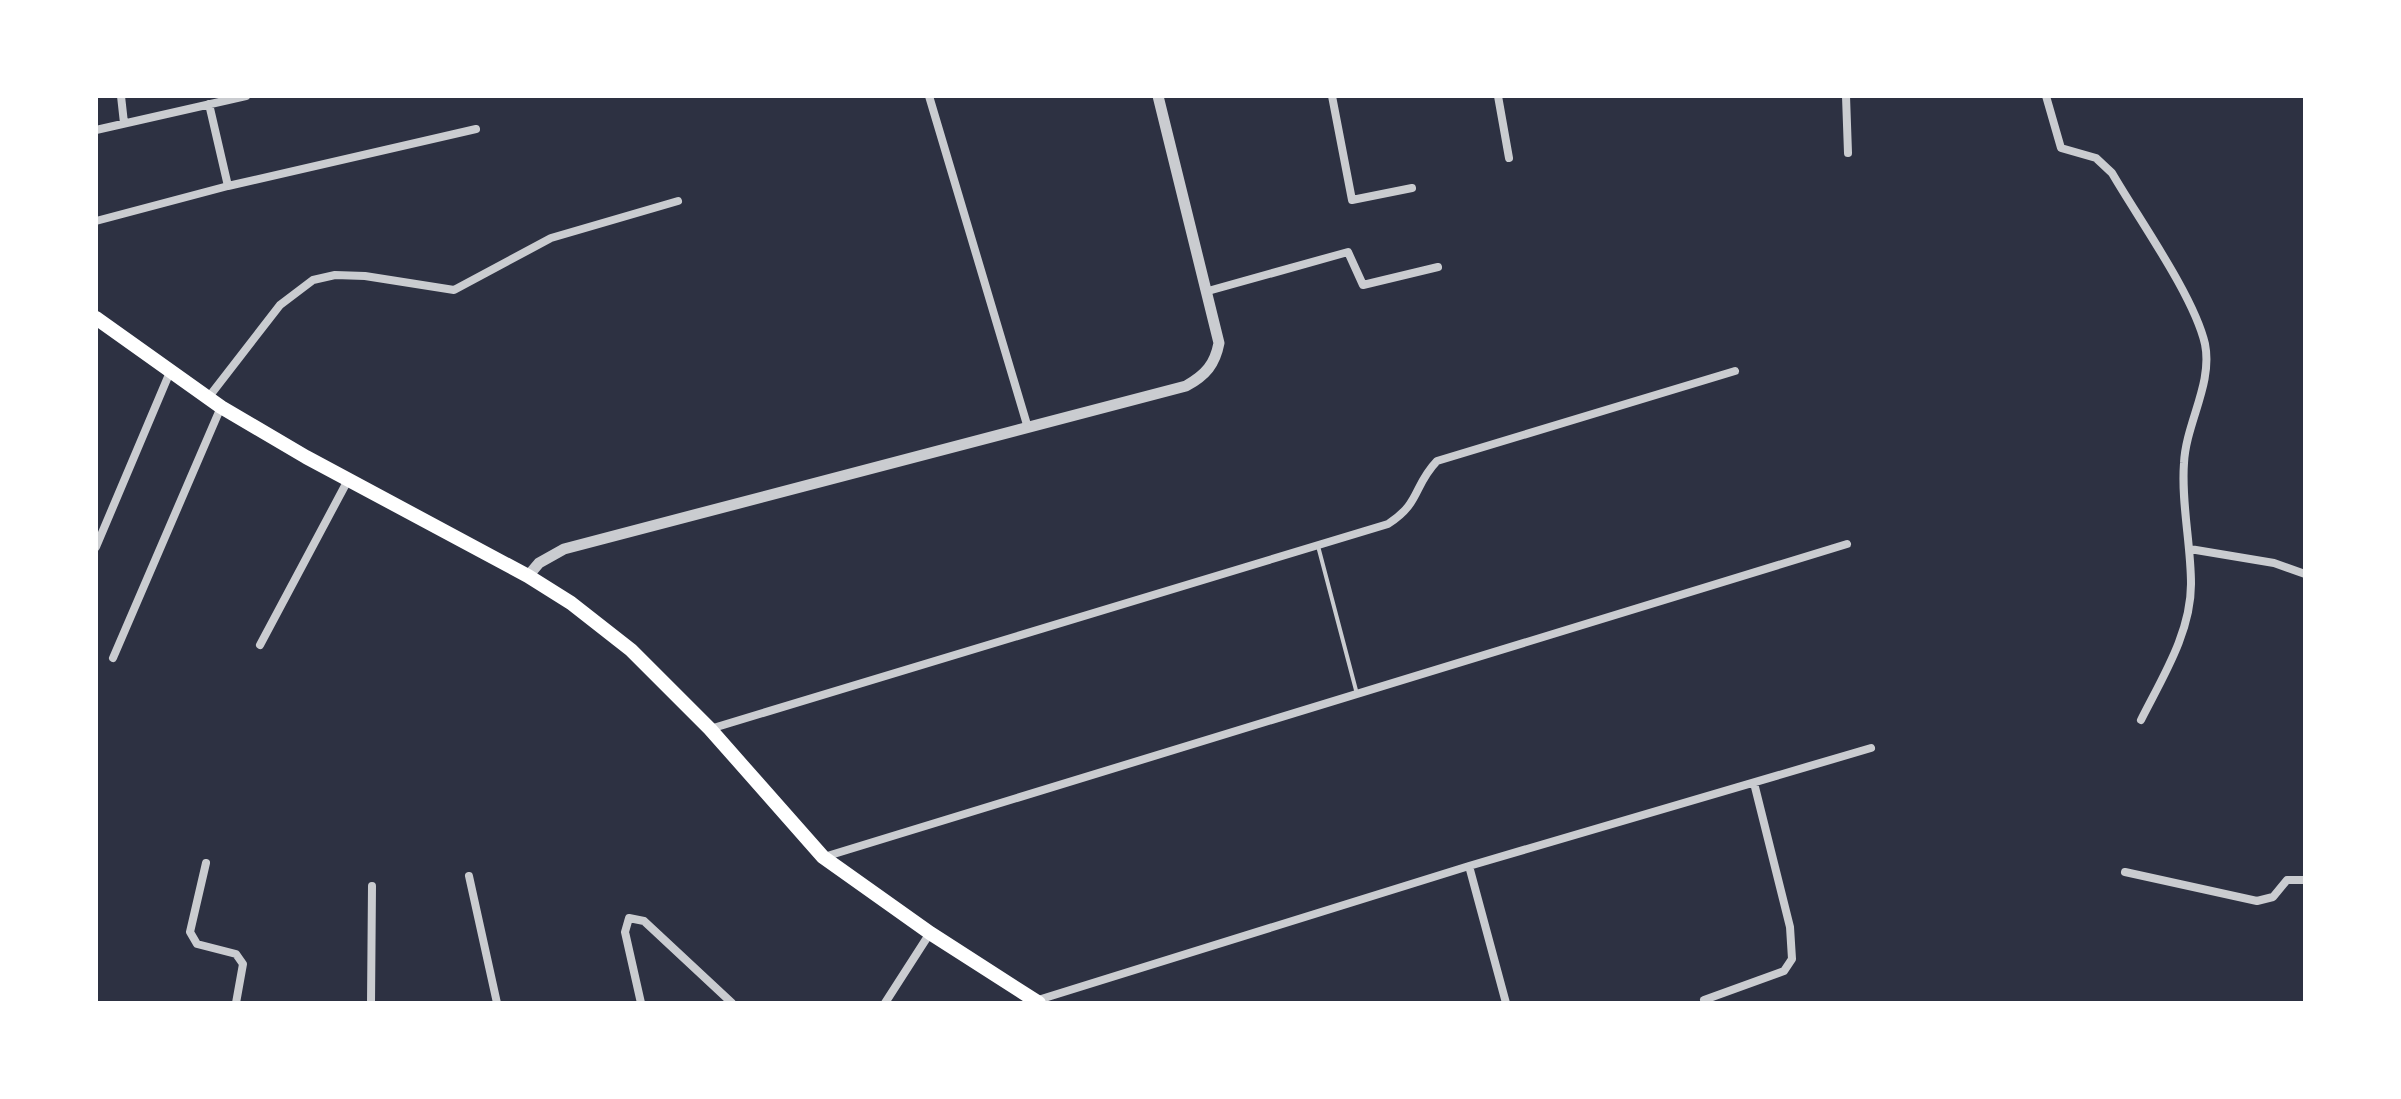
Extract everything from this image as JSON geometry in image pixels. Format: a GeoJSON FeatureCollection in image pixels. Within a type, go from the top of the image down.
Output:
{"type":"FeatureCollection","features":[{"type":"Feature","properties":{"kind":"main road"},"geometry":{"type":"LineString","coordinates":[[97,319],[221,407],[348,480],[528,576],[571,603],[631,650],[710,729],[823,857],[930,933],[1039,1002]]}},
{"type":"Feature","properties":{"kind":"street"},"geometry":{"type":"LineString","coordinates":[[121,96],[124,123]]}},
{"type":"Feature","properties":{"kind":"street"},"geometry":{"type":"LineString","coordinates":[[96,130],[246,96]]}},
{"type":"Feature","properties":{"kind":"street"},"geometry":{"type":"LineString","coordinates":[[929,96],[1028,428]]}},
{"type":"Feature","properties":{"kind":"street"},"geometry":{"type":"LineString","coordinates":[[528,576],[539,563],[564,549],[1186,386],[1201,378],[1216,357],[1219,343],[1158,96]]}},
{"type":"Feature","properties":{"kind":"street"},"geometry":{"type":"LineString","coordinates":[[1332,96],[1352,200],[1412,188]]}},
{"type":"Feature","properties":{"kind":"street"},"geometry":{"type":"LineString","coordinates":[[1498,96],[1509,158]]}},
{"type":"Feature","properties":{"kind":"street"},"geometry":{"type":"LineString","coordinates":[[1846,96],[1848,153]]}},
{"type":"Feature","properties":{"kind":"street"},"geometry":{"type":"LineString","coordinates":[[2046,96],[2061,148],[2096,158],[2112,173],[2194,313],[2205,345],[2207,374],[2184,461],[2191,589],[2179,643],[2141,720]]}},
{"type":"Feature","properties":{"kind":"street"},"geometry":{"type":"LineString","coordinates":[[209,104],[228,186]]}},
{"type":"Feature","properties":{"kind":"street"},"geometry":{"type":"LineString","coordinates":[[96,221],[228,186],[476,129]]}},
{"type":"Feature","properties":{"kind":"street"},"geometry":{"type":"LineString","coordinates":[[208,398],[280,305],[313,280],[335,275],[365,276],[454,290],[551,238],[678,201]]}},
{"type":"Feature","properties":{"kind":"street"},"geometry":{"type":"LineString","coordinates":[[1208,291],[1348,252],[1363,285],[1438,267]]}},
{"type":"Feature","properties":{"kind":"street"},"geometry":{"type":"LineString","coordinates":[[710,729],[1388,524],[1409,510],[1426,473],[1437,461],[1735,371]]}},
{"type":"Feature","properties":{"kind":"street"},"geometry":{"type":"LineString","coordinates":[[96,547],[170,372]]}},
{"type":"Feature","properties":{"kind":"street"},"geometry":{"type":"LineString","coordinates":[[113,658],[221,407]]}},
{"type":"Feature","properties":{"kind":"street"},"geometry":{"type":"LineString","coordinates":[[260,645],[348,480]]}},
{"type":"Feature","properties":{"kind":"street"},"geometry":{"type":"LineString","coordinates":[[823,857],[1847,544]]}},
{"type":"Feature","properties":{"kind":"street"},"geometry":{"type":"LineString","coordinates":[[2190,549],[2274,563],[2305,574]]}},
{"type":"Feature","properties":{"kind":"street"},"geometry":{"type":"LineString","coordinates":[[1039,1002],[1469,866],[1871,748]]}},
{"type":"Feature","properties":{"kind":"street"},"geometry":{"type":"LineString","coordinates":[[1701,1002],[1784,971],[1792,959],[1790,927],[1754,783]]}},
{"type":"Feature","properties":{"kind":"street"},"geometry":{"type":"LineString","coordinates":[[206,863],[190,932],[197,944],[236,954],[243,964],[236,1003]]}},
{"type":"Feature","properties":{"kind":"street"},"geometry":{"type":"LineString","coordinates":[[1469,866],[1506,1003]]}},
{"type":"Feature","properties":{"kind":"street"},"geometry":{"type":"LineString","coordinates":[[2125,872],[2257,901],[2273,897],[2287,880],[2305,880]]}},
{"type":"Feature","properties":{"kind":"street"},"geometry":{"type":"LineString","coordinates":[[469,876],[497,1003]]}},
{"type":"Feature","properties":{"kind":"street"},"geometry":{"type":"LineString","coordinates":[[371,1003],[372,886]]}},
{"type":"Feature","properties":{"kind":"street"},"geometry":{"type":"LineString","coordinates":[[641,1003],[625,932],[629,918],[644,921],[732,1003]]}},
{"type":"Feature","properties":{"kind":"street"},"geometry":{"type":"LineString","coordinates":[[885,1003],[930,933]]}},
{"type":"Feature","properties":{"kind":"lane"},"geometry":{"type":"LineString","coordinates":[[1318,546],[1357,694]]}}]}
